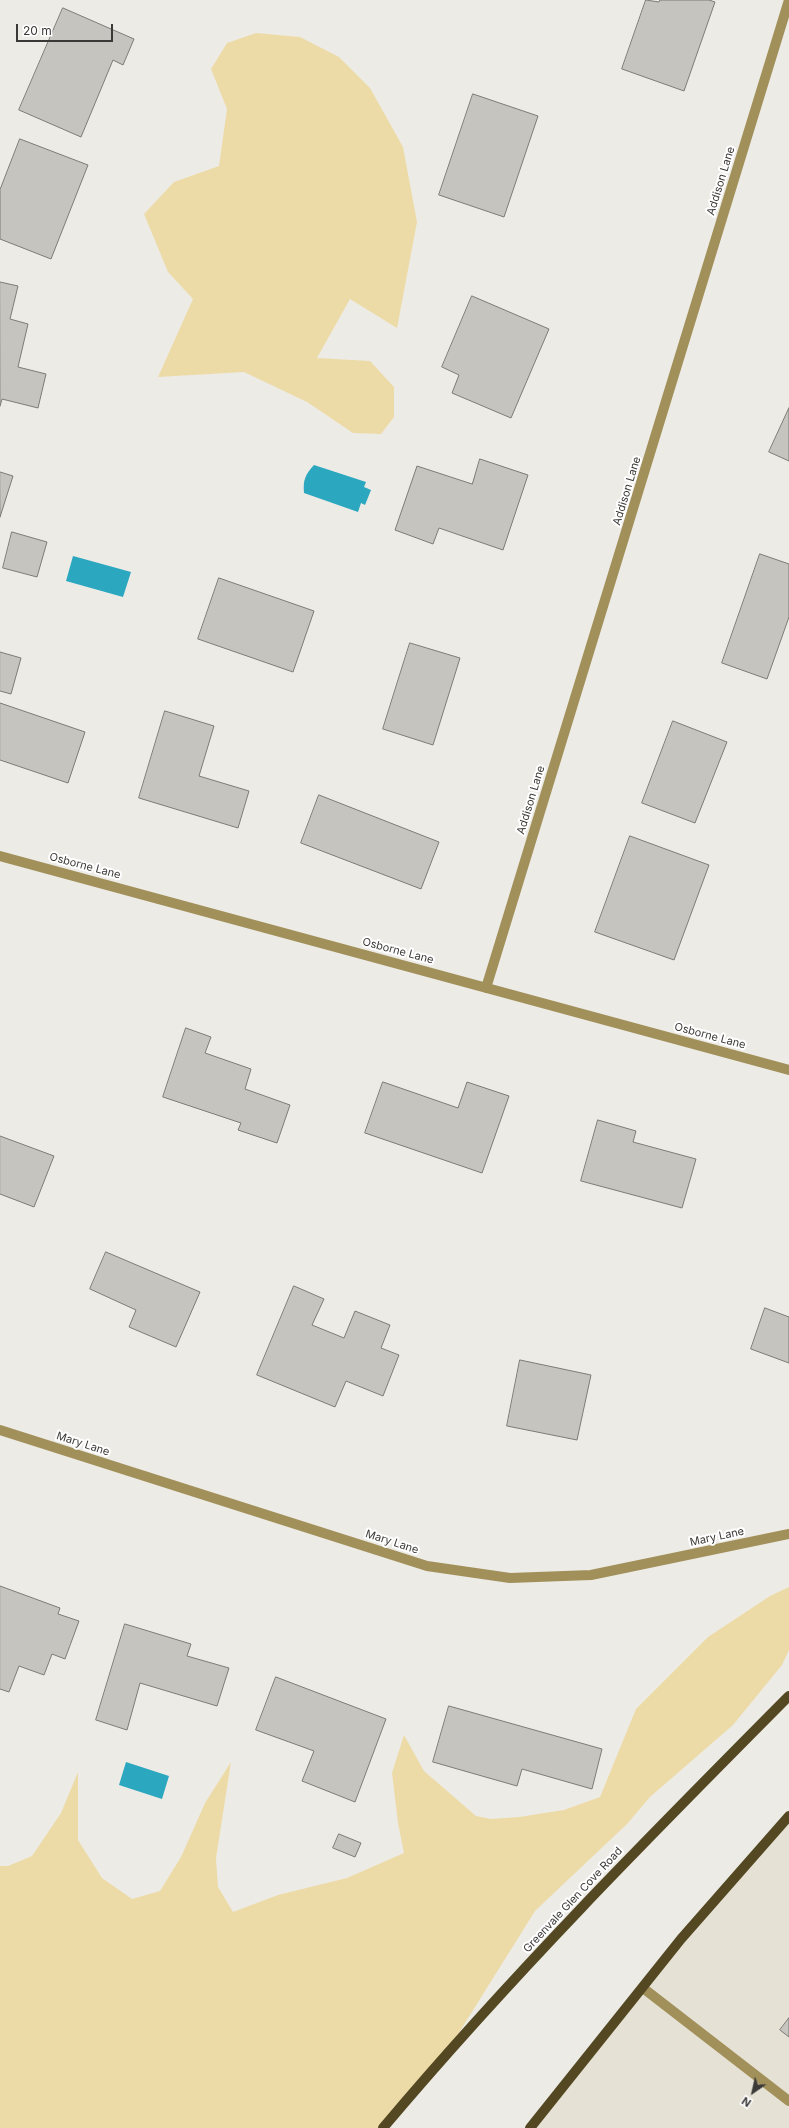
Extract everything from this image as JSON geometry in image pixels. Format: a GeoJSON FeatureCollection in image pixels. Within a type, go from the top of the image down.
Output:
{"type":"FeatureCollection","features":[{"type":"Feature","properties":{"kind":"main road","name":"Greenvale Glen Cove Road"},"geometry":{"type":"LineString","coordinates":[[383,2128],[445,2055],[540,1952],[651,1835],[789,1696]]}},
{"type":"Feature","properties":{"kind":"main road"},"geometry":{"type":"LineString","coordinates":[[530,2128],[681,1939],[789,1816]]}},
{"type":"Feature","properties":{"kind":"street","name":"Addison Lane"},"geometry":{"type":"LineString","coordinates":[[486,988],[789,0]]}},
{"type":"Feature","properties":{"kind":"street","name":"Osborne Lane"},"geometry":{"type":"LineString","coordinates":[[0,856],[789,1070]]}},
{"type":"Feature","properties":{"kind":"street","name":"Mary Lane"},"geometry":{"type":"LineString","coordinates":[[0,1430],[427,1566],[510,1578],[591,1575],[789,1534]]}},
{"type":"Feature","properties":{"kind":"street"},"geometry":{"type":"LineString","coordinates":[[643,1988],[789,2101]]}},
{"type":"Feature","properties":{"kind":"shaded area"},"geometry":{"type":"Polygon","coordinates":[[[256,33],[300,37],[339,57],[370,88],[403,147],[417,222],[397,328],[350,299],[317,358],[370,361],[394,387],[394,417],[381,434],[353,433],[307,402],[244,372],[158,377],[193,299],[168,272],[144,214],[174,182],[219,166],[227,109],[211,69],[227,43],[256,33]]]}},
{"type":"Feature","properties":{"kind":"shaded area"},"geometry":{"type":"Polygon","coordinates":[[[789,1587],[789,1650],[782,1665],[733,1725],[650,1797],[627,1824],[535,1911],[445,2055],[383,2128],[0,2128],[0,1866],[8,1866],[32,1856],[61,1813],[78,1772],[78,1840],[102,1878],[132,1899],[160,1891],[181,1857],[205,1803],[231,1762],[216,1858],[218,1887],[233,1912],[278,1895],[347,1878],[404,1853],[398,1823],[392,1773],[404,1735],[424,1771],[476,1816],[491,1819],[519,1817],[564,1810],[600,1797],[636,1709],[708,1637],[770,1596],[789,1587]]]}},
{"type":"Feature","properties":{"kind":"shaded area"},"geometry":{"type":"Polygon","coordinates":[[[789,1816],[789,2128],[530,2128],[789,1816]]]}},
{"type":"Feature","properties":{"kind":"water"},"geometry":{"type":"Polygon","coordinates":[[[314,465],[366,482],[364,487],[371,490],[365,505],[361,503],[358,512],[304,493],[305,478],[314,465]]]}},
{"type":"Feature","properties":{"kind":"water"},"geometry":{"type":"Polygon","coordinates":[[[73,556],[131,572],[123,597],[66,581],[73,556]]]}},
{"type":"Feature","properties":{"kind":"water"},"geometry":{"type":"Polygon","coordinates":[[[126,1762],[169,1776],[162,1799],[119,1785],[126,1762]]]}},
{"type":"Feature","properties":{"kind":"building"},"geometry":{"type":"Polygon","coordinates":[[[646,0],[659,2],[660,0],[709,0],[715,2],[684,91],[622,69],[646,0]]]}},
{"type":"Feature","properties":{"kind":"building"},"geometry":{"type":"Polygon","coordinates":[[[63,8],[134,39],[123,65],[113,60],[81,137],[19,110],[63,8]]]}},
{"type":"Feature","properties":{"kind":"building"},"geometry":{"type":"Polygon","coordinates":[[[473,94],[538,116],[504,217],[439,195],[473,94]]]}},
{"type":"Feature","properties":{"kind":"building"},"geometry":{"type":"Polygon","coordinates":[[[20,139],[88,165],[51,259],[0,239],[0,190],[20,139]]]}},
{"type":"Feature","properties":{"kind":"building"},"geometry":{"type":"Polygon","coordinates":[[[0,282],[18,286],[10,319],[28,324],[18,367],[46,374],[38,408],[2,399],[0,406],[0,282]]]}},
{"type":"Feature","properties":{"kind":"building"},"geometry":{"type":"Polygon","coordinates":[[[472,296],[549,329],[511,418],[452,393],[459,375],[442,367],[472,296]]]}},
{"type":"Feature","properties":{"kind":"building"},"geometry":{"type":"Polygon","coordinates":[[[789,408],[789,461],[769,452],[789,408]]]}},
{"type":"Feature","properties":{"kind":"building"},"geometry":{"type":"Polygon","coordinates":[[[480,459],[528,475],[503,550],[439,528],[433,544],[395,530],[417,466],[472,484],[480,459]]]}},
{"type":"Feature","properties":{"kind":"building"},"geometry":{"type":"Polygon","coordinates":[[[0,472],[13,476],[0,517],[0,472]]]}},
{"type":"Feature","properties":{"kind":"building"},"geometry":{"type":"Polygon","coordinates":[[[12,532],[47,542],[37,577],[3,568],[12,532]]]}},
{"type":"Feature","properties":{"kind":"building"},"geometry":{"type":"Polygon","coordinates":[[[760,554],[789,564],[789,617],[767,679],[722,663],[760,554]]]}},
{"type":"Feature","properties":{"kind":"building"},"geometry":{"type":"Polygon","coordinates":[[[219,578],[314,611],[293,672],[198,639],[219,578]]]}},
{"type":"Feature","properties":{"kind":"building"},"geometry":{"type":"Polygon","coordinates":[[[410,643],[460,658],[433,745],[383,729],[410,643]]]}},
{"type":"Feature","properties":{"kind":"building"},"geometry":{"type":"Polygon","coordinates":[[[0,652],[21,658],[11,694],[0,691],[0,652]]]}},
{"type":"Feature","properties":{"kind":"building"},"geometry":{"type":"Polygon","coordinates":[[[0,703],[85,732],[68,783],[0,760],[0,703]]]}},
{"type":"Feature","properties":{"kind":"building"},"geometry":{"type":"Polygon","coordinates":[[[165,711],[214,726],[199,776],[249,791],[238,828],[139,798],[165,711]]]}},
{"type":"Feature","properties":{"kind":"building"},"geometry":{"type":"Polygon","coordinates":[[[673,721],[727,742],[695,823],[642,803],[673,721]]]}},
{"type":"Feature","properties":{"kind":"building"},"geometry":{"type":"Polygon","coordinates":[[[319,795],[439,842],[421,889],[301,843],[319,795]]]}},
{"type":"Feature","properties":{"kind":"building"},"geometry":{"type":"Polygon","coordinates":[[[630,836],[709,865],[674,960],[595,932],[630,836]]]}},
{"type":"Feature","properties":{"kind":"building"},"geometry":{"type":"Polygon","coordinates":[[[186,1028],[211,1037],[205,1053],[251,1069],[245,1089],[290,1105],[277,1143],[238,1130],[241,1123],[163,1097],[186,1028]]]}},
{"type":"Feature","properties":{"kind":"building"},"geometry":{"type":"Polygon","coordinates":[[[383,1082],[458,1108],[467,1082],[509,1096],[482,1173],[365,1133],[383,1082]]]}},
{"type":"Feature","properties":{"kind":"building"},"geometry":{"type":"Polygon","coordinates":[[[598,1120],[636,1131],[633,1142],[696,1159],[682,1208],[581,1181],[598,1120]]]}},
{"type":"Feature","properties":{"kind":"building"},"geometry":{"type":"Polygon","coordinates":[[[0,1136],[54,1156],[34,1207],[0,1194],[0,1136]]]}},
{"type":"Feature","properties":{"kind":"building"},"geometry":{"type":"Polygon","coordinates":[[[106,1252],[200,1292],[176,1347],[129,1327],[136,1310],[90,1289],[106,1252]]]}},
{"type":"Feature","properties":{"kind":"building"},"geometry":{"type":"Polygon","coordinates":[[[294,1286],[324,1299],[312,1325],[344,1338],[355,1311],[390,1325],[381,1348],[399,1355],[383,1396],[346,1381],[335,1407],[257,1375],[294,1286]]]}},
{"type":"Feature","properties":{"kind":"building"},"geometry":{"type":"Polygon","coordinates":[[[765,1308],[789,1317],[789,1363],[751,1349],[765,1308]]]}},
{"type":"Feature","properties":{"kind":"building"},"geometry":{"type":"Polygon","coordinates":[[[520,1360],[591,1375],[577,1440],[507,1426],[520,1360]]]}},
{"type":"Feature","properties":{"kind":"building"},"geometry":{"type":"Polygon","coordinates":[[[0,1586],[60,1608],[58,1614],[79,1621],[65,1659],[52,1654],[44,1675],[19,1666],[9,1692],[0,1689],[0,1586]]]}},
{"type":"Feature","properties":{"kind":"building"},"geometry":{"type":"Polygon","coordinates":[[[125,1624],[191,1644],[187,1656],[229,1668],[217,1706],[140,1683],[127,1730],[96,1720],[125,1624]]]}},
{"type":"Feature","properties":{"kind":"building"},"geometry":{"type":"Polygon","coordinates":[[[276,1677],[386,1719],[355,1802],[302,1781],[314,1751],[256,1730],[276,1677]]]}},
{"type":"Feature","properties":{"kind":"building"},"geometry":{"type":"Polygon","coordinates":[[[449,1706],[602,1749],[592,1789],[522,1769],[517,1786],[433,1762],[449,1706]]]}},
{"type":"Feature","properties":{"kind":"building"},"geometry":{"type":"Polygon","coordinates":[[[339,1834],[361,1843],[355,1857],[333,1848],[339,1834]]]}},
{"type":"Feature","properties":{"kind":"building"},"geometry":{"type":"Polygon","coordinates":[[[789,2018],[789,2037],[780,2030],[789,2018]]]}}]}
